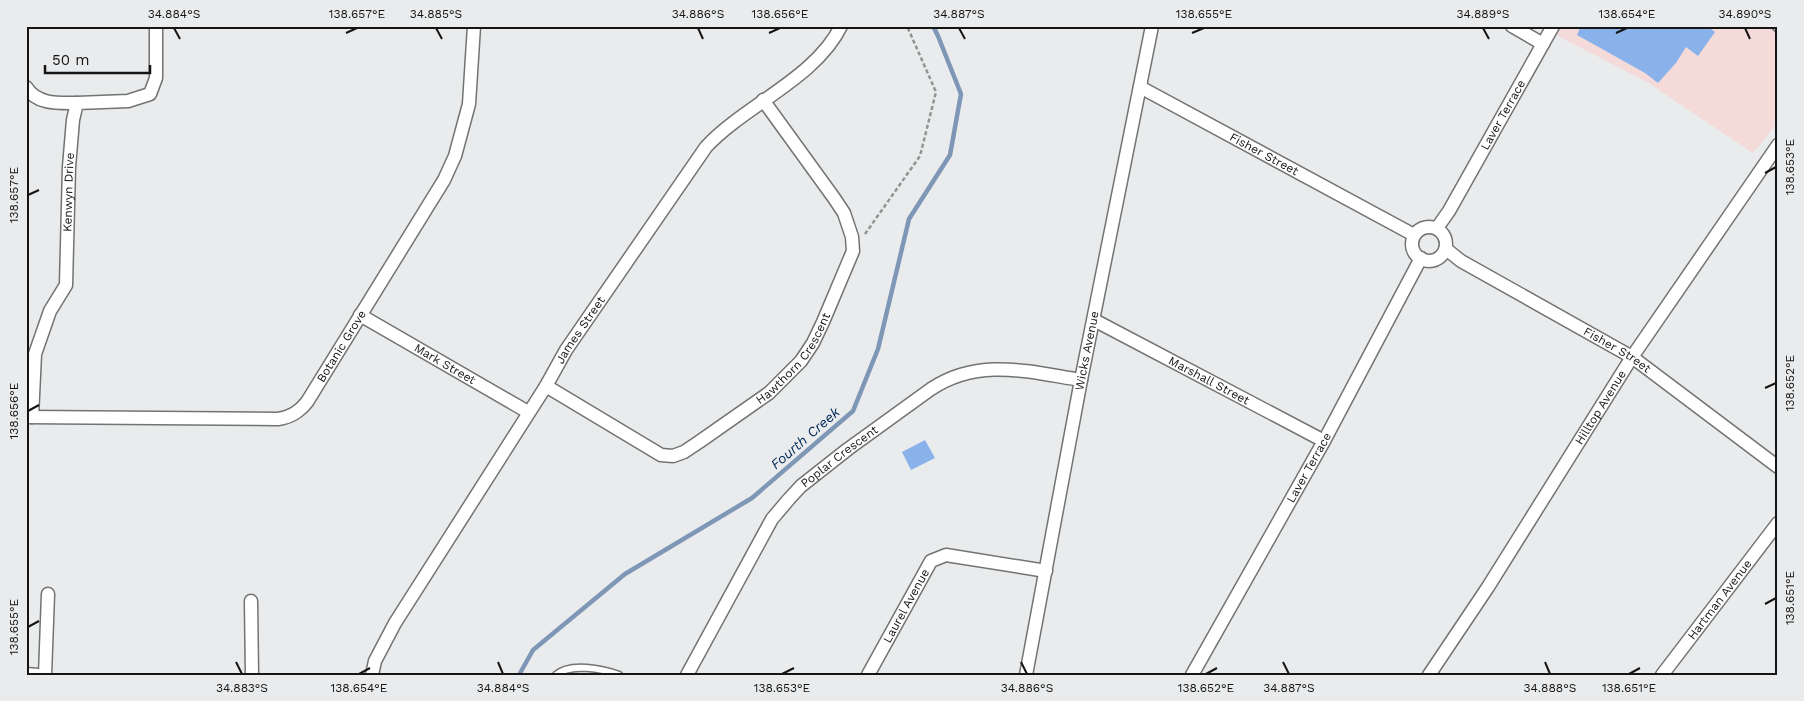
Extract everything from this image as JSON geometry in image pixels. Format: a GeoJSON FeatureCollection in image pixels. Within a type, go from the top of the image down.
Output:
{"type":"FeatureCollection","features":[{"type":"Feature","properties":{"kind":"street"},"geometry":{"type":"LineString","coordinates":[[26,87],[29,92],[46,102],[128,101],[150,94],[156,78],[156,26]]}},
{"type":"Feature","properties":{"kind":"street","name":"Botanic Grove"},"geometry":{"type":"LineString","coordinates":[[29,417],[266,419],[286,418],[300,411],[444,180],[455,156],[469,104],[474,26]]}},
{"type":"Feature","properties":{"kind":"street","name":"James Street"},"geometry":{"type":"LineString","coordinates":[[372,675],[375,661],[395,623],[546,386],[566,350],[706,147],[718,134],[810,66],[827,49],[840,26]]}},
{"type":"Feature","properties":{"kind":"street","name":"Wicks Avenue"},"geometry":{"type":"LineString","coordinates":[[1026,675],[1081,380],[1152,26]]}},
{"type":"Feature","properties":{"kind":"street"},"geometry":{"type":"LineString","coordinates":[[1512,26],[1543,44]]}},
{"type":"Feature","properties":{"kind":"street","name":"Laver Terrace"},"geometry":{"type":"LineString","coordinates":[[1437,228],[1449,211],[1553,26]]}},
{"type":"Feature","properties":{"kind":"street","name":"Fisher Street"},"geometry":{"type":"LineString","coordinates":[[1140,87],[1414,235]]}},
{"type":"Feature","properties":{"kind":"street"},"geometry":{"type":"LineString","coordinates":[[763,100],[844,213],[852,237],[853,251]]}},
{"type":"Feature","properties":{"kind":"street","name":"Kenwyn Drive"},"geometry":{"type":"LineString","coordinates":[[29,417],[35,354],[50,311],[66,285],[69,167],[73,120],[77,103]]}},
{"type":"Feature","properties":{"kind":"street","name":"Hilltop Avenue"},"geometry":{"type":"LineString","coordinates":[[1429,675],[1488,587],[1632,357],[1778,145]]}},
{"type":"Feature","properties":{"kind":"street"},"geometry":{"type":"LineString","coordinates":[[1424,228],[1437,228],[1444,235],[1447,243],[1444,254],[1438,260],[1426,261],[1417,256],[1412,246],[1414,235],[1424,228]]}},
{"type":"Feature","properties":{"kind":"street","name":"Fisher Street"},"geometry":{"type":"LineString","coordinates":[[1446,249],[1461,261],[1632,357],[1778,467]]}},
{"type":"Feature","properties":{"kind":"street","name":"Hawthorn Crescent"},"geometry":{"type":"LineString","coordinates":[[546,386],[661,455],[673,456],[684,452],[769,393],[801,361],[813,343],[853,251]]}},
{"type":"Feature","properties":{"kind":"street","name":"Laver Terrace"},"geometry":{"type":"LineString","coordinates":[[1192,675],[1324,441],[1421,258]]}},
{"type":"Feature","properties":{"kind":"street","name":"Mark Street"},"geometry":{"type":"LineString","coordinates":[[360,315],[528,412]]}},
{"type":"Feature","properties":{"kind":"street","name":"Marshall Street"},"geometry":{"type":"LineString","coordinates":[[1094,320],[1324,441]]}},
{"type":"Feature","properties":{"kind":"street","name":"Poplar Crescent"},"geometry":{"type":"LineString","coordinates":[[688,675],[772,519],[801,486],[848,448],[944,380],[976,370],[996,368],[1081,380]]}},
{"type":"Feature","properties":{"kind":"street","name":"Hartman Avenue"},"geometry":{"type":"LineString","coordinates":[[1662,675],[1778,523]]}},
{"type":"Feature","properties":{"kind":"street","name":"Laurel Avenue"},"geometry":{"type":"LineString","coordinates":[[868,675],[931,561],[946,555],[1046,571]]}},
{"type":"Feature","properties":{"kind":"street"},"geometry":{"type":"LineString","coordinates":[[45,675],[48,594]]}},
{"type":"Feature","properties":{"kind":"street"},"geometry":{"type":"LineString","coordinates":[[251,601],[252,675]]}},
{"type":"Feature","properties":{"kind":"street"},"geometry":{"type":"LineString","coordinates":[[26,674],[38,675]]}},
{"type":"Feature","properties":{"kind":"lane"},"geometry":{"type":"LineString","coordinates":[[1775,26],[1778,29]]}},
{"type":"Feature","properties":{"kind":"lane"},"geometry":{"type":"LineString","coordinates":[[556,675],[570,667],[606,670],[620,675]]}},
{"type":"Feature","properties":{"kind":"path"},"geometry":{"type":"LineString","coordinates":[[853,251],[920,156],[936,92],[907,26]]}},
{"type":"Feature","properties":{"kind":"shaded area"},"geometry":{"type":"Polygon","coordinates":[[[1539,26],[1778,26],[1778,122],[1753,153],[1647,82],[1539,26]]]}},
{"type":"Feature","properties":{"kind":"building"},"geometry":{"type":"Polygon","coordinates":[[[1581,26],[1707,26],[1715,32],[1698,56],[1686,47],[1676,63],[1658,83],[1645,73],[1577,35],[1581,26]]]}},
{"type":"Feature","properties":{"kind":"building"},"geometry":{"type":"Polygon","coordinates":[[[925,440],[935,458],[911,470],[902,452],[925,440]]]}},
{"type":"Feature","properties":{"kind":"waterway","name":"Fourth Creek"},"geometry":{"type":"LineString","coordinates":[[519,675],[533,650],[625,574],[752,498],[853,411],[878,349],[909,219],[950,155],[961,94],[933,26]]}}]}
